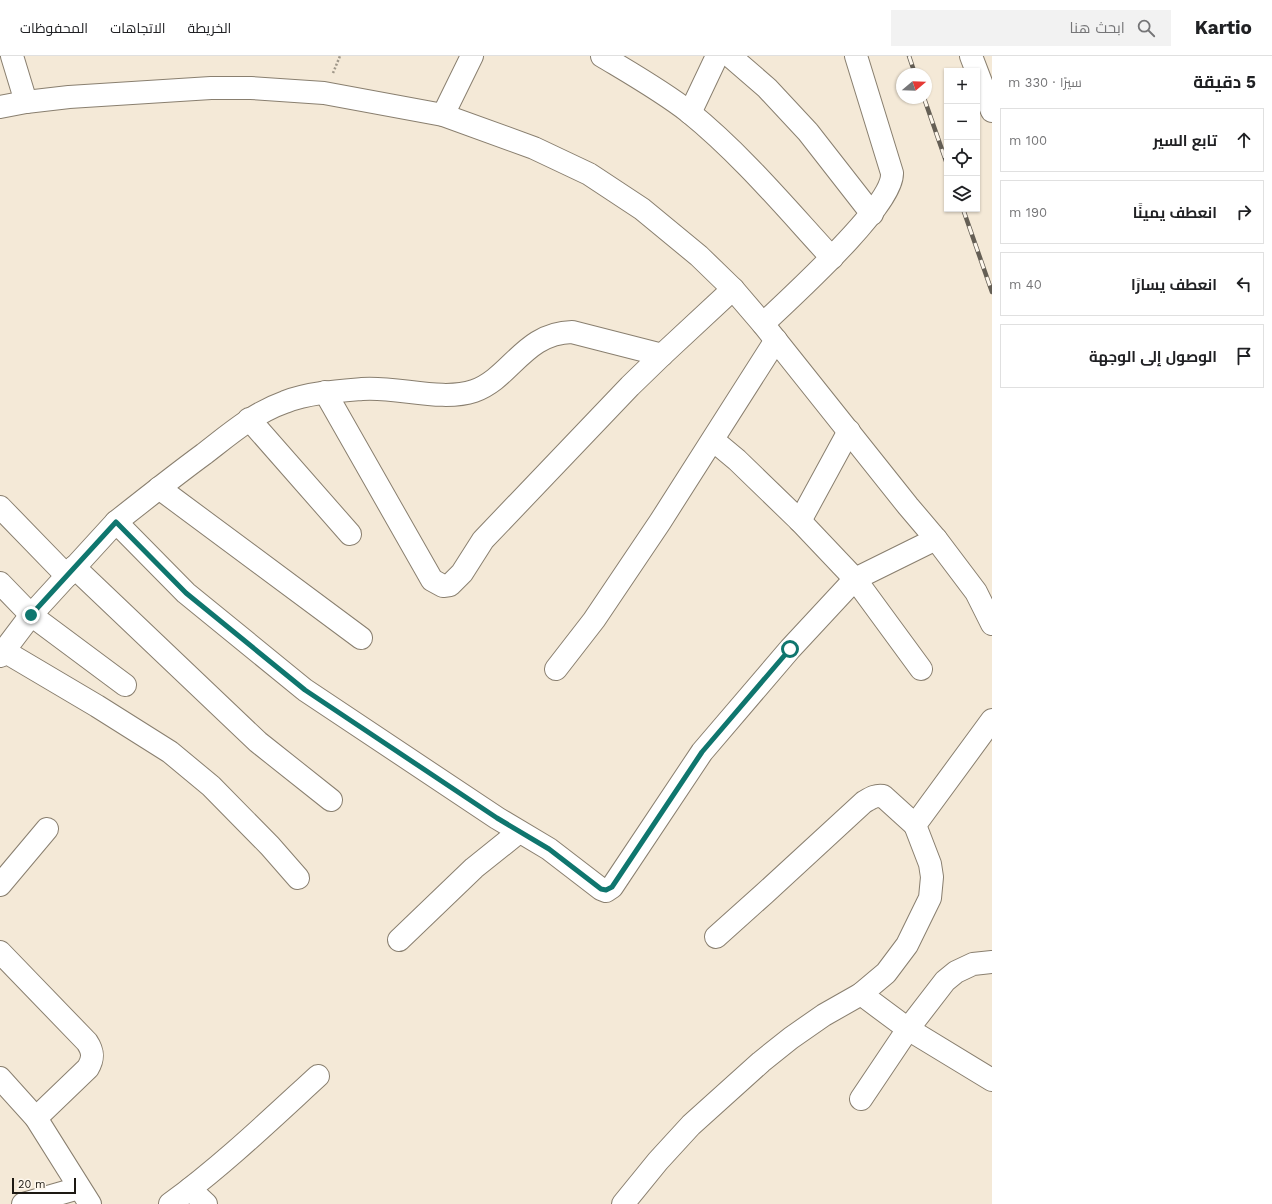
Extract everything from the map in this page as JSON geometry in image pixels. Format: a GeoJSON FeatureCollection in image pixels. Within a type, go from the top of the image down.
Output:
{"type":"FeatureCollection","features":[{"type":"Feature","properties":{"kind":"street"},"geometry":{"type":"LineString","coordinates":[[12,56],[26,102]]}},
{"type":"Feature","properties":{"kind":"street"},"geometry":{"type":"LineString","coordinates":[[443,115],[472,56]]}},
{"type":"Feature","properties":{"kind":"street"},"geometry":{"type":"LineString","coordinates":[[602,56],[668,96],[690,113],[736,154],[832,258]]}},
{"type":"Feature","properties":{"kind":"street"},"geometry":{"type":"LineString","coordinates":[[690,113],[717,56]]}},
{"type":"Feature","properties":{"kind":"street"},"geometry":{"type":"LineString","coordinates":[[730,56],[767,88],[808,132],[872,214]]}},
{"type":"Feature","properties":{"kind":"street"},"geometry":{"type":"LineString","coordinates":[[556,669],[594,620],[712,440],[769,332],[832,258],[872,214],[891,181],[892,173],[856,56]]}},
{"type":"Feature","properties":{"kind":"street"},"geometry":{"type":"LineString","coordinates":[[971,56],[986,74],[992,111]]}},
{"type":"Feature","properties":{"kind":"street"},"geometry":{"type":"LineString","coordinates":[[0,107],[26,102],[69,97],[211,88],[251,88],[324,93],[443,115],[534,148],[589,174],[642,209],[699,256],[733,289],[908,506],[984,591],[991,620]]}},
{"type":"Feature","properties":{"kind":"street"},"geometry":{"type":"LineString","coordinates":[[325,392],[432,580],[443,586],[450,585],[462,573],[483,540],[662,355],[733,289]]}},
{"type":"Feature","properties":{"kind":"street"},"geometry":{"type":"LineString","coordinates":[[298,878],[270,846],[216,791],[170,752],[97,706],[2,654],[31,615],[116,522],[249,419],[286,401],[325,392],[369,388],[449,395],[473,391],[489,384],[531,346],[560,332],[572,332],[662,355]]}},
{"type":"Feature","properties":{"kind":"street"},"geometry":{"type":"LineString","coordinates":[[249,419],[350,534]]}},
{"type":"Feature","properties":{"kind":"street"},"geometry":{"type":"LineString","coordinates":[[800,521],[849,431]]}},
{"type":"Feature","properties":{"kind":"street"},"geometry":{"type":"LineString","coordinates":[[712,440],[737,460],[800,521],[855,579],[920,669]]}},
{"type":"Feature","properties":{"kind":"street"},"geometry":{"type":"LineString","coordinates":[[159,488],[361,638]]}},
{"type":"Feature","properties":{"kind":"street"},"geometry":{"type":"LineString","coordinates":[[0,507],[258,742],[331,800]]}},
{"type":"Feature","properties":{"kind":"street"},"geometry":{"type":"LineString","coordinates":[[116,522],[186,593],[305,690],[519,832],[549,849],[601,889],[606,890],[612,887],[702,752],[790,649],[855,579],[936,539]]}},
{"type":"Feature","properties":{"kind":"street"},"geometry":{"type":"LineString","coordinates":[[0,583],[31,615],[125,685]]}},
{"type":"Feature","properties":{"kind":"street"},"geometry":{"type":"LineString","coordinates":[[915,825],[992,720]]}},
{"type":"Feature","properties":{"kind":"street"},"geometry":{"type":"LineString","coordinates":[[623,1204],[691,1124],[761,1062],[790,1038],[824,1015],[861,994],[886,973],[907,945],[930,898],[932,877],[930,864],[915,825],[883,796],[877,795],[871,798],[864,802],[770,889],[716,936]]}},
{"type":"Feature","properties":{"kind":"street"},"geometry":{"type":"LineString","coordinates":[[0,885],[47,830]]}},
{"type":"Feature","properties":{"kind":"street"},"geometry":{"type":"LineString","coordinates":[[399,940],[474,868],[519,832]]}},
{"type":"Feature","properties":{"kind":"street"},"geometry":{"type":"LineString","coordinates":[[0,952],[92,1049],[92,1060],[88,1068],[36,1118]]}},
{"type":"Feature","properties":{"kind":"street"},"geometry":{"type":"LineString","coordinates":[[861,1099],[908,1029],[945,981],[956,972],[973,964],[992,962]]}},
{"type":"Feature","properties":{"kind":"street"},"geometry":{"type":"LineString","coordinates":[[861,994],[908,1029],[992,1080]]}},
{"type":"Feature","properties":{"kind":"street"},"geometry":{"type":"LineString","coordinates":[[170,1204],[190,1189],[264,1126],[318,1076]]}},
{"type":"Feature","properties":{"kind":"street"},"geometry":{"type":"LineString","coordinates":[[0,1078],[36,1118],[85,1196],[23,1204]]}},
{"type":"Feature","properties":{"kind":"street"},"geometry":{"type":"LineString","coordinates":[[190,1189],[206,1204]]}},
{"type":"Feature","properties":{"kind":"railway"},"geometry":{"type":"LineString","coordinates":[[909,56],[913,68]]}},
{"type":"Feature","properties":{"kind":"railway"},"geometry":{"type":"LineString","coordinates":[[926,104],[944,155]]}},
{"type":"Feature","properties":{"kind":"railway"},"geometry":{"type":"LineString","coordinates":[[964,212],[992,292]]}},
{"type":"Feature","properties":{"kind":"route"},"geometry":{"type":"LineString","coordinates":[[31,615],[116,522],[186,593],[305,690],[497,818],[549,849],[601,889],[606,890],[612,887],[702,752],[790,649]]}}]}
